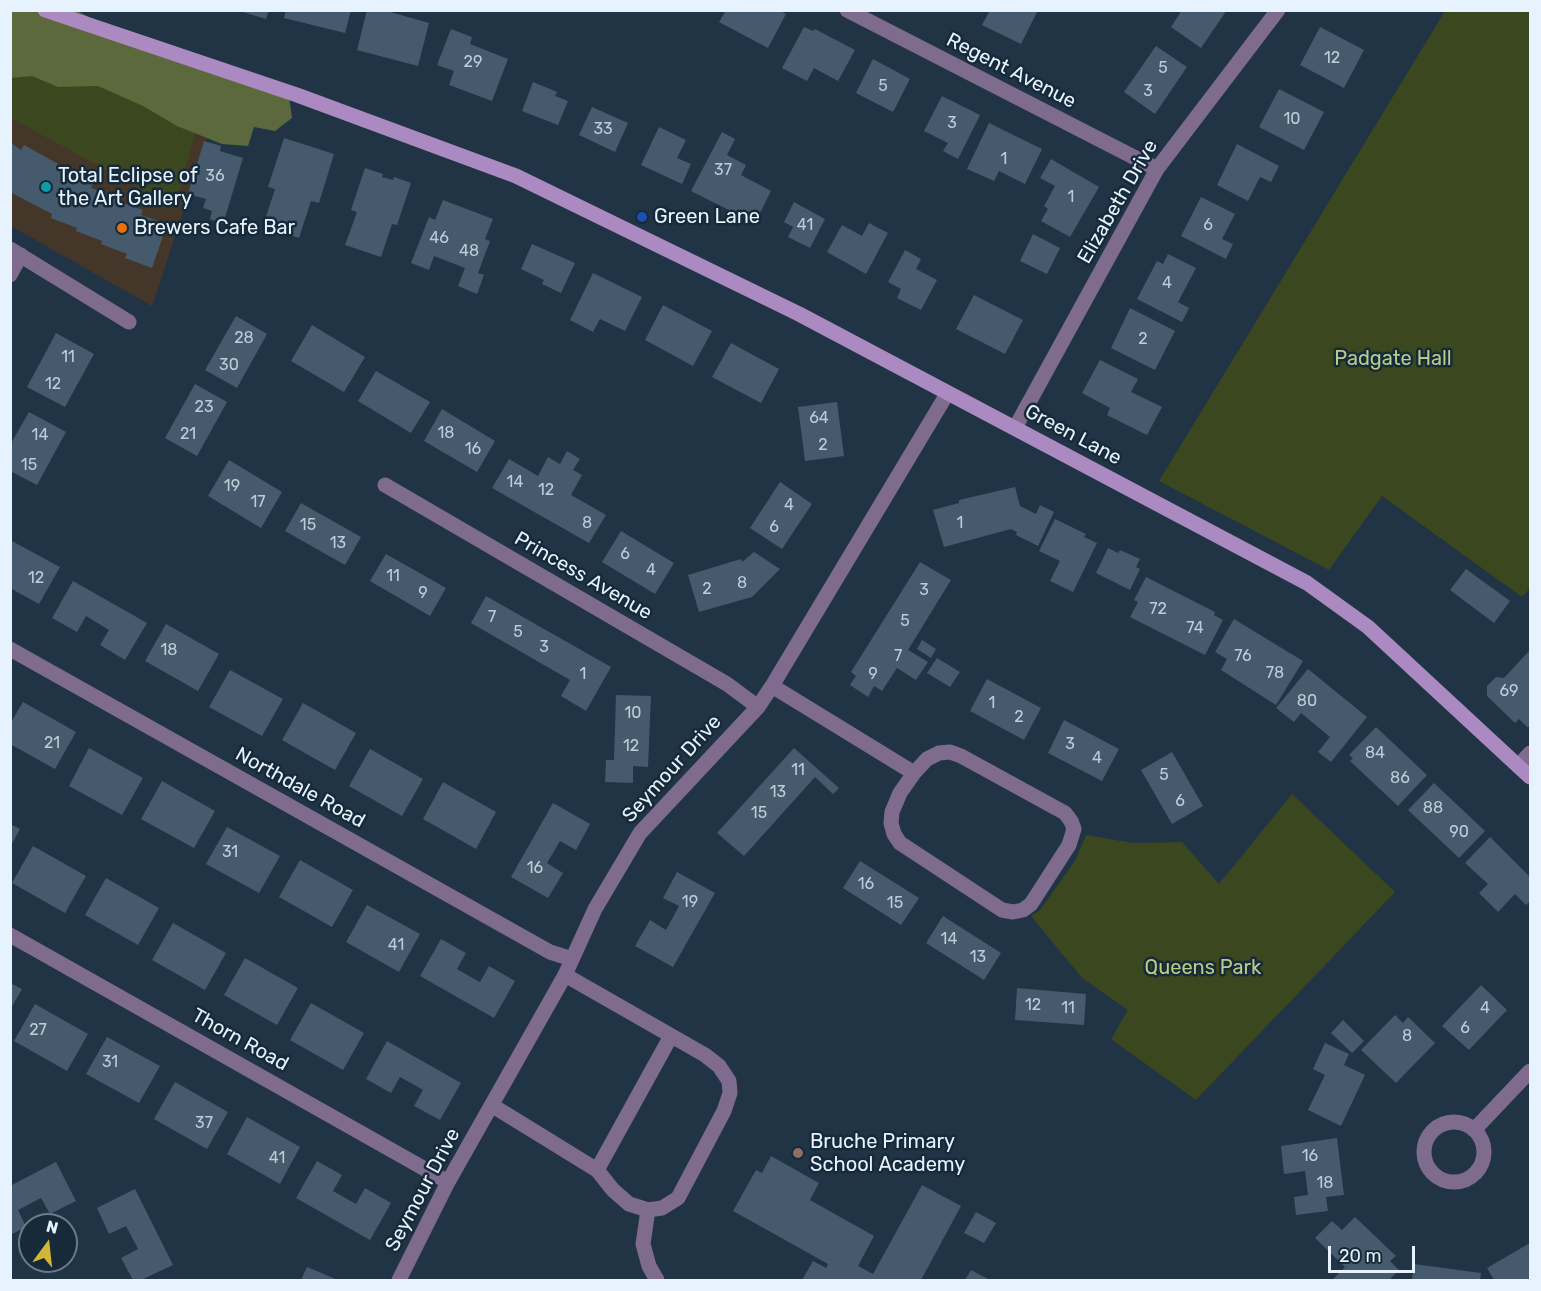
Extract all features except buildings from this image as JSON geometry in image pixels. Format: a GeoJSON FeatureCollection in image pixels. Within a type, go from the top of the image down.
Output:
{"type":"FeatureCollection","features":[{"type":"Feature","properties":{"kind":"street","name":"Green Lane"},"geometry":{"type":"LineString","coordinates":[[45,10],[297,95],[516,176],[799,314],[1307,583],[1368,627],[1530,777]]}},
{"type":"Feature","properties":{"kind":"street","name":"Regent Avenue"},"geometry":{"type":"LineString","coordinates":[[847,10],[1157,169]]}},
{"type":"Feature","properties":{"kind":"street","name":"Elizabeth Drive"},"geometry":{"type":"LineString","coordinates":[[1014,428],[1157,169],[1278,10]]}},
{"type":"Feature","properties":{"kind":"street"},"geometry":{"type":"LineString","coordinates":[[10,274],[16,252],[129,322]]}},
{"type":"Feature","properties":{"kind":"street","name":"Seymour Drive"},"geometry":{"type":"LineString","coordinates":[[399,1281],[448,1182],[565,975],[595,909],[640,833],[758,706],[772,686],[947,394]]}},
{"type":"Feature","properties":{"kind":"street","name":"Princess Avenue"},"geometry":{"type":"LineString","coordinates":[[385,485],[727,684],[758,706]]}},
{"type":"Feature","properties":{"kind":"street","name":"Northdale Road"},"geometry":{"type":"LineString","coordinates":[[10,649],[550,952],[572,959]]}},
{"type":"Feature","properties":{"kind":"street"},"geometry":{"type":"LineString","coordinates":[[772,686],[914,773]]}},
{"type":"Feature","properties":{"kind":"street"},"geometry":{"type":"LineString","coordinates":[[939,753],[962,756],[1065,813],[1074,829],[1072,838],[1031,904],[1023,910],[1013,912],[1002,910],[900,843],[891,823],[892,812],[900,793],[914,773],[927,759],[939,753]]}},
{"type":"Feature","properties":{"kind":"street"},"geometry":{"type":"LineString","coordinates":[[1518,766],[1530,753]]}},
{"type":"Feature","properties":{"kind":"street","name":"Thorn Road"},"geometry":{"type":"LineString","coordinates":[[10,935],[448,1182]]}},
{"type":"Feature","properties":{"kind":"street"},"geometry":{"type":"LineString","coordinates":[[493,1106],[597,1170],[613,1190],[629,1204],[648,1210],[662,1208],[678,1198],[724,1111],[730,1093],[729,1081],[719,1066],[705,1054],[565,975]]}},
{"type":"Feature","properties":{"kind":"street"},"geometry":{"type":"LineString","coordinates":[[597,1170],[671,1036]]}},
{"type":"Feature","properties":{"kind":"street"},"geometry":{"type":"LineString","coordinates":[[1474,1130],[1530,1071]]}},
{"type":"Feature","properties":{"kind":"street"},"geometry":{"type":"LineString","coordinates":[[1457,1122],[1474,1130],[1481,1138],[1484,1148],[1484,1158],[1474,1175],[1455,1183],[1436,1177],[1429,1169],[1424,1151],[1431,1132],[1438,1126],[1457,1122]]}},
{"type":"Feature","properties":{"kind":"street"},"geometry":{"type":"LineString","coordinates":[[648,1210],[644,1244],[649,1266],[657,1281]]}},
{"type":"Feature","properties":{"kind":"shaded area"},"geometry":{"type":"Polygon","coordinates":[[[10,16],[223,91],[152,306],[11,226],[10,16]]]}},
{"type":"Feature","properties":{"kind":"green space"},"geometry":{"type":"Polygon","coordinates":[[[10,11],[77,11],[172,59],[288,89],[292,118],[275,131],[254,127],[248,146],[222,144],[177,126],[143,106],[98,86],[58,87],[32,76],[11,78],[10,11]]]}},
{"type":"Feature","properties":{"kind":"green space","name":"Padgate Hall"},"geometry":{"type":"Polygon","coordinates":[[[1445,11],[1530,11],[1530,588],[1522,597],[1382,496],[1329,570],[1159,481],[1445,11]]]}},
{"type":"Feature","properties":{"kind":"green space"},"geometry":{"type":"Polygon","coordinates":[[[10,18],[207,89],[175,208],[11,118],[10,18]]]}},
{"type":"Feature","properties":{"kind":"green space","name":"Queens Park"},"geometry":{"type":"Polygon","coordinates":[[[1292,794],[1395,892],[1196,1100],[1111,1039],[1128,1010],[1082,978],[1031,916],[1040,910],[1075,861],[1086,835],[1133,843],[1182,842],[1219,884],[1292,794]]]}},
{"type":"Feature","properties":{"kind":"place","name":"Total Eclipse of the Art Gallery"},"geometry":{"type":"Point","coordinates":[46,187]}},
{"type":"Feature","properties":{"kind":"place","name":"Green Lane"},"geometry":{"type":"Point","coordinates":[642,217]}},
{"type":"Feature","properties":{"kind":"place","name":"Brewers Cafe Bar"},"geometry":{"type":"Point","coordinates":[122,228]}},
{"type":"Feature","properties":{"kind":"place","name":"Bruche Primary School Academy"},"geometry":{"type":"Point","coordinates":[798,1153]}}]}
